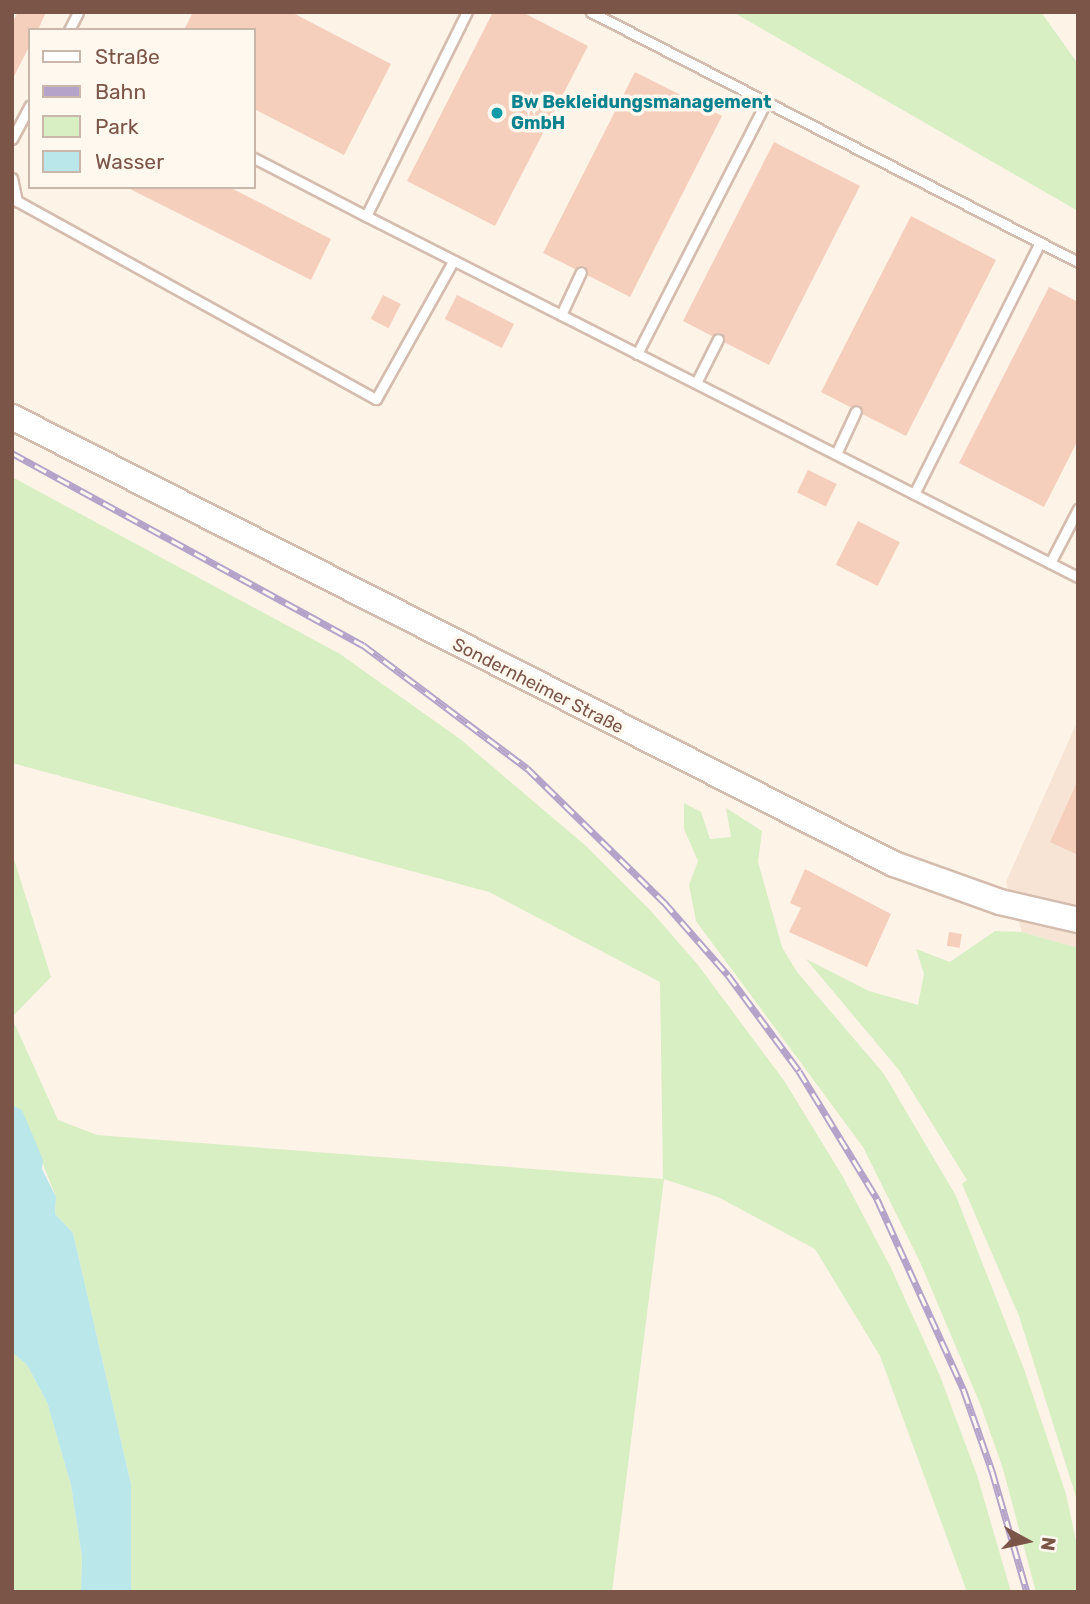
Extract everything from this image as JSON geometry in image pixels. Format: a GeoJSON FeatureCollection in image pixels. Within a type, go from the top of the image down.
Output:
{"type":"FeatureCollection","features":[{"type":"Feature","properties":{"kind":"main road","name":"Sondernheimer Straße"},"geometry":{"type":"LineString","coordinates":[[12,417],[894,864],[1000,902],[1078,920]]}},
{"type":"Feature","properties":{"kind":"lane"},"geometry":{"type":"LineString","coordinates":[[70,28],[78,12]]}},
{"type":"Feature","properties":{"kind":"lane"},"geometry":{"type":"LineString","coordinates":[[366,216],[467,12]]}},
{"type":"Feature","properties":{"kind":"lane"},"geometry":{"type":"LineString","coordinates":[[591,12],[1078,262]]}},
{"type":"Feature","properties":{"kind":"lane"},"geometry":{"type":"LineString","coordinates":[[638,354],[766,102]]}},
{"type":"Feature","properties":{"kind":"lane"},"geometry":{"type":"LineString","coordinates":[[12,139],[28,109]]}},
{"type":"Feature","properties":{"kind":"lane"},"geometry":{"type":"LineString","coordinates":[[256,159],[1078,577]]}},
{"type":"Feature","properties":{"kind":"lane"},"geometry":{"type":"LineString","coordinates":[[12,178],[17,201],[376,399],[453,261]]}},
{"type":"Feature","properties":{"kind":"lane"},"geometry":{"type":"LineString","coordinates":[[914,494],[1039,244]]}},
{"type":"Feature","properties":{"kind":"lane"},"geometry":{"type":"LineString","coordinates":[[561,315],[581,272]]}},
{"type":"Feature","properties":{"kind":"lane"},"geometry":{"type":"LineString","coordinates":[[696,383],[718,339]]}},
{"type":"Feature","properties":{"kind":"lane"},"geometry":{"type":"LineString","coordinates":[[836,454],[856,411]]}},
{"type":"Feature","properties":{"kind":"lane"},"geometry":{"type":"LineString","coordinates":[[1051,563],[1078,509]]}},
{"type":"Feature","properties":{"kind":"shaded area"},"geometry":{"type":"Polygon","coordinates":[[[1078,720],[1078,948],[1022,932],[1006,882],[1078,720]]]}},
{"type":"Feature","properties":{"kind":"green space"},"geometry":{"type":"Polygon","coordinates":[[[733,12],[1041,12],[1078,64],[1078,211],[733,12]]]}},
{"type":"Feature","properties":{"kind":"green space"},"geometry":{"type":"Polygon","coordinates":[[[12,477],[340,654],[460,739],[586,846],[650,910],[698,965],[785,1082],[843,1177],[891,1268],[940,1376],[977,1475],[1011,1592],[967,1592],[880,1356],[815,1249],[718,1197],[664,1179],[612,1592],[131,1592],[131,1484],[73,1233],[55,1214],[56,1197],[22,1111],[12,1105],[12,1018],[58,1120],[97,1135],[663,1179],[660,982],[489,892],[12,763],[12,477]]]}},
{"type":"Feature","properties":{"kind":"green space"},"geometry":{"type":"Polygon","coordinates":[[[684,803],[701,812],[710,839],[731,837],[726,808],[762,831],[758,862],[782,947],[797,972],[884,1074],[956,1196],[1024,1369],[1066,1494],[1078,1550],[1078,1592],[1036,1592],[1003,1469],[981,1406],[920,1262],[863,1147],[696,921],[689,885],[698,861],[684,829],[684,803]]]}},
{"type":"Feature","properties":{"kind":"green space"},"geometry":{"type":"Polygon","coordinates":[[[12,853],[51,977],[12,1017],[12,853]]]}},
{"type":"Feature","properties":{"kind":"green space"},"geometry":{"type":"Polygon","coordinates":[[[995,931],[1022,932],[1078,948],[1078,1503],[1019,1316],[962,1184],[967,1180],[899,1070],[806,959],[869,991],[918,1005],[924,974],[916,949],[950,962],[995,931]]]}},
{"type":"Feature","properties":{"kind":"green space"},"geometry":{"type":"Polygon","coordinates":[[[12,1352],[27,1365],[47,1402],[71,1485],[82,1557],[81,1592],[12,1592],[12,1352]]]}},
{"type":"Feature","properties":{"kind":"water"},"geometry":{"type":"Polygon","coordinates":[[[12,1105],[22,1110],[43,1160],[42,1169],[56,1197],[55,1214],[73,1233],[131,1484],[131,1592],[81,1592],[82,1557],[71,1485],[47,1402],[27,1365],[12,1352],[12,1105]]]}},
{"type":"Feature","properties":{"kind":"building"},"geometry":{"type":"Polygon","coordinates":[[[18,12],[46,12],[39,28],[28,28],[28,49],[12,80],[12,23],[18,12]]]}},
{"type":"Feature","properties":{"kind":"building"},"geometry":{"type":"Polygon","coordinates":[[[193,12],[291,12],[391,64],[344,155],[256,110],[256,28],[185,28],[193,12]]]}},
{"type":"Feature","properties":{"kind":"building","name":"Bw Bekleidungsmanagement GmbH"},"geometry":{"type":"Polygon","coordinates":[[[493,12],[522,12],[588,46],[495,226],[407,181],[493,12]]]}},
{"type":"Feature","properties":{"kind":"building"},"geometry":{"type":"Polygon","coordinates":[[[635,72],[722,116],[630,297],[587,275],[585,266],[575,269],[543,253],[635,72]]]}},
{"type":"Feature","properties":{"kind":"building"},"geometry":{"type":"Polygon","coordinates":[[[774,142],[860,186],[769,365],[724,342],[722,333],[712,336],[683,321],[774,142]]]}},
{"type":"Feature","properties":{"kind":"building"},"geometry":{"type":"Polygon","coordinates":[[[130,189],[233,189],[331,239],[311,280],[130,189]]]}},
{"type":"Feature","properties":{"kind":"building"},"geometry":{"type":"Polygon","coordinates":[[[911,216],[996,260],[906,436],[862,414],[860,405],[850,407],[821,392],[911,216]]]}},
{"type":"Feature","properties":{"kind":"building"},"geometry":{"type":"Polygon","coordinates":[[[1049,287],[1078,302],[1078,440],[1044,507],[959,463],[1049,287]]]}},
{"type":"Feature","properties":{"kind":"building"},"geometry":{"type":"Polygon","coordinates":[[[383,295],[401,304],[389,328],[371,319],[383,295]]]}},
{"type":"Feature","properties":{"kind":"building"},"geometry":{"type":"Polygon","coordinates":[[[457,295],[514,324],[502,348],[445,319],[457,295]]]}},
{"type":"Feature","properties":{"kind":"building"},"geometry":{"type":"Polygon","coordinates":[[[808,470],[837,484],[826,506],[797,492],[808,470]]]}},
{"type":"Feature","properties":{"kind":"building"},"geometry":{"type":"Polygon","coordinates":[[[858,521],[900,542],[878,586],[836,565],[858,521]]]}},
{"type":"Feature","properties":{"kind":"building"},"geometry":{"type":"Polygon","coordinates":[[[1078,780],[1078,855],[1050,842],[1078,780]]]}},
{"type":"Feature","properties":{"kind":"building"},"geometry":{"type":"Polygon","coordinates":[[[805,869],[891,914],[867,967],[789,932],[801,908],[790,903],[805,869]]]}},
{"type":"Feature","properties":{"kind":"building"},"geometry":{"type":"Polygon","coordinates":[[[949,932],[962,934],[960,948],[947,946],[949,932]]]}},
{"type":"Feature","properties":{"kind":"railway"},"geometry":{"type":"LineString","coordinates":[[12,453],[363,645],[527,768],[664,902],[728,975],[799,1071],[877,1199],[964,1391],[992,1471],[1027,1592]]}},
{"type":"Feature","properties":{"kind":"place","name":"Bw Bekleidungsmanagement GmbH"},"geometry":{"type":"Point","coordinates":[497,113]}}]}
